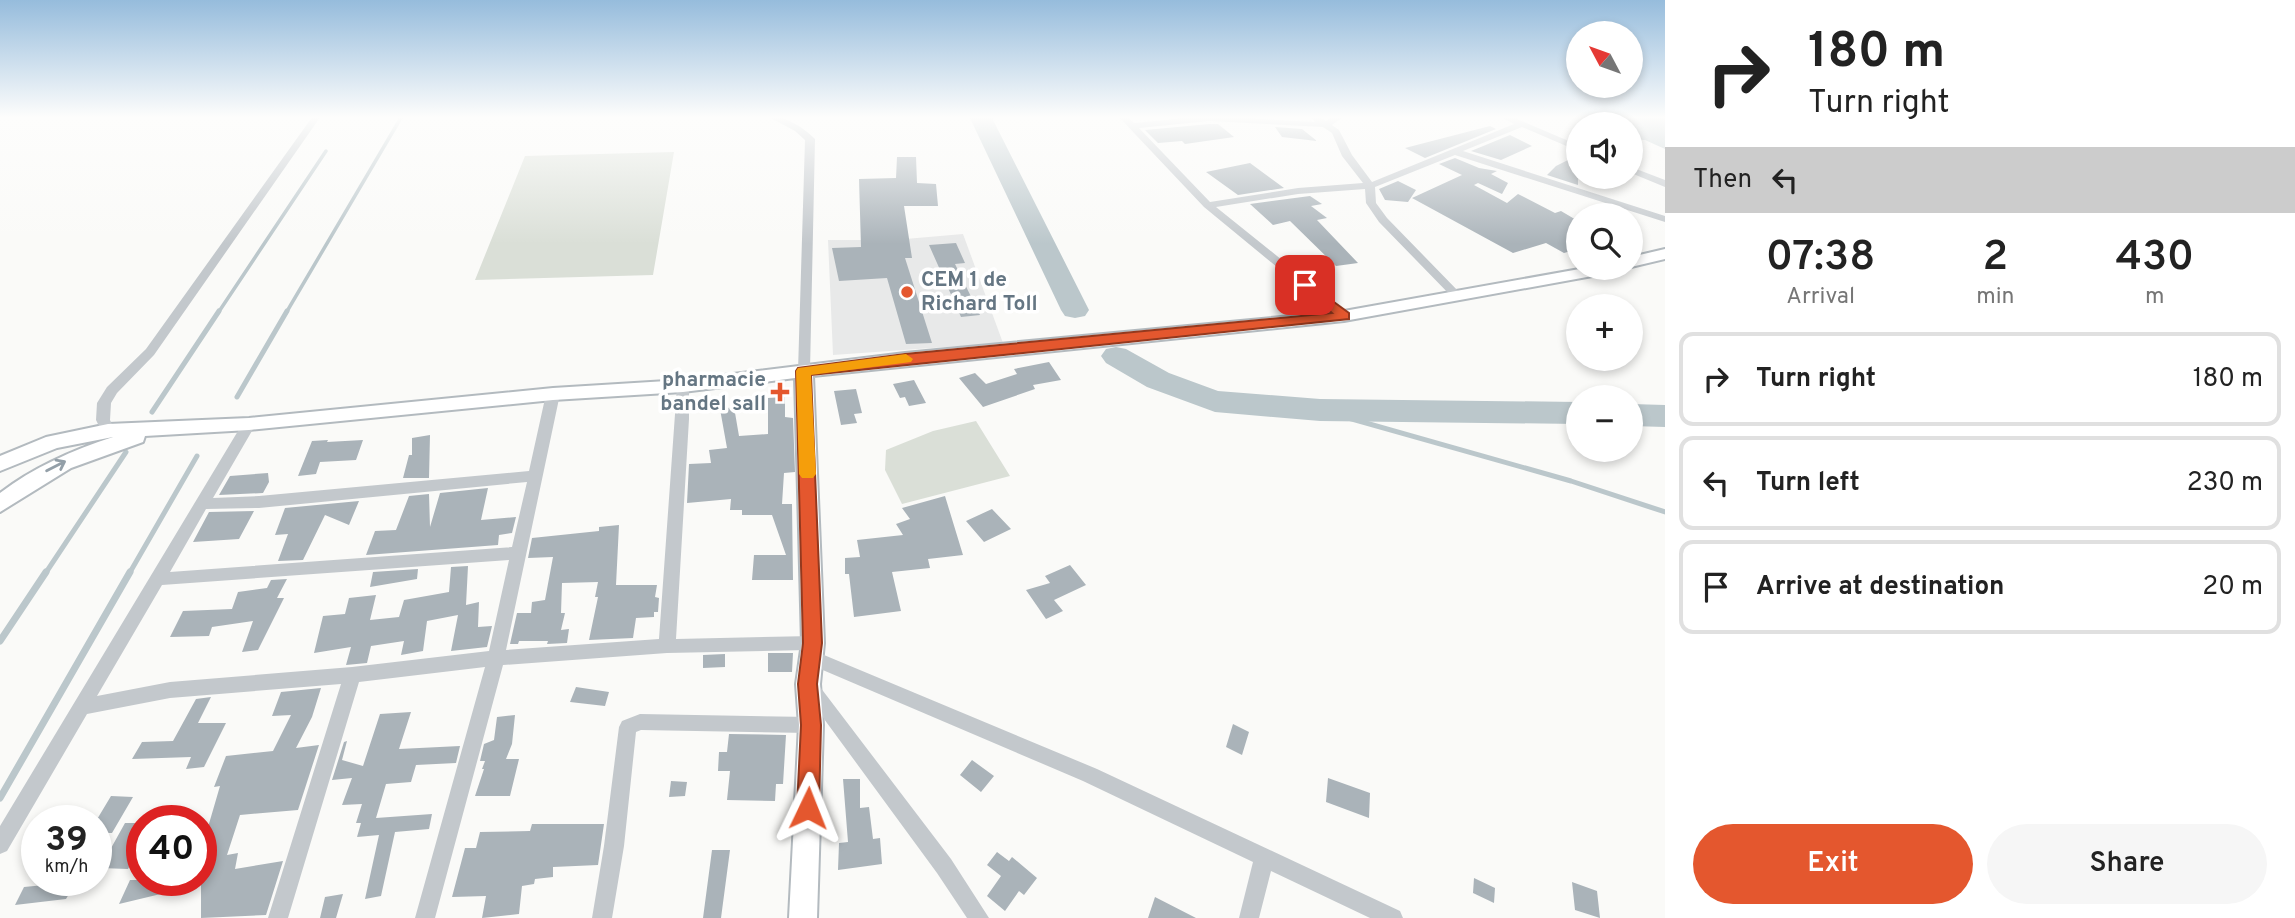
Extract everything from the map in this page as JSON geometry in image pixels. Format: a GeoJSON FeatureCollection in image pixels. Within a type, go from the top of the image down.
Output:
{"type":"FeatureCollection","features":[{"type":"Feature","properties":{"kind":"street"},"geometry":{"type":"LineString","coordinates":[[108,431],[103,420],[104,403],[150,352],[287,159]]}},
{"type":"Feature","properties":{"kind":"street"},"geometry":{"type":"LineString","coordinates":[[803,918],[811,725],[808,684],[811,650],[804,371],[809,159]]}},
{"type":"Feature","properties":{"kind":"street"},"geometry":{"type":"LineString","coordinates":[[1163,159],[1208,205],[1344,316]]}},
{"type":"Feature","properties":{"kind":"street"},"geometry":{"type":"LineString","coordinates":[[1349,159],[1370,186],[1371,203],[1383,220],[1457,296]]}},
{"type":"Feature","properties":{"kind":"street"},"geometry":{"type":"LineString","coordinates":[[1208,205],[1298,191],[1370,186],[1439,159]]}},
{"type":"Feature","properties":{"kind":"street"},"geometry":{"type":"LineString","coordinates":[[1477,159],[1665,219]]}},
{"type":"Feature","properties":{"kind":"street"},"geometry":{"type":"LineString","coordinates":[[1643,175],[1665,184]]}},
{"type":"Feature","properties":{"kind":"street"},"geometry":{"type":"LineString","coordinates":[[1643,259],[1665,254]]}},
{"type":"Feature","properties":{"kind":"street"},"geometry":{"type":"LineString","coordinates":[[0,464],[53,442],[108,431],[249,424],[553,394],[683,386],[905,359],[1344,316],[1566,276]]}},
{"type":"Feature","properties":{"kind":"street"},"geometry":{"type":"LineString","coordinates":[[667,646],[671,558],[681,460],[683,386]]}},
{"type":"Feature","properties":{"kind":"street"},"geometry":{"type":"LineString","coordinates":[[425,918],[496,658],[553,394]]}},
{"type":"Feature","properties":{"kind":"street"},"geometry":{"type":"LineString","coordinates":[[0,844],[249,424]]}},
{"type":"Feature","properties":{"kind":"street"},"geometry":{"type":"LineString","coordinates":[[0,504],[37,476],[68,460],[160,430]]}},
{"type":"Feature","properties":{"kind":"street"},"geometry":{"type":"LineString","coordinates":[[200,505],[533,477]]}},
{"type":"Feature","properties":{"kind":"street"},"geometry":{"type":"LineString","coordinates":[[156,579],[519,553]]}},
{"type":"Feature","properties":{"kind":"street"},"geometry":{"type":"LineString","coordinates":[[83,707],[170,690],[352,675],[496,658],[667,646],[811,650],[1090,775],[1393,918]]}},
{"type":"Feature","properties":{"kind":"street"},"geometry":{"type":"LineString","coordinates":[[278,918],[352,675]]}},
{"type":"Feature","properties":{"kind":"street"},"geometry":{"type":"LineString","coordinates":[[808,684],[944,866],[979,918]]}},
{"type":"Feature","properties":{"kind":"street"},"geometry":{"type":"LineString","coordinates":[[602,918],[611,878],[628,727],[640,722],[811,725]]}},
{"type":"Feature","properties":{"kind":"street"},"geometry":{"type":"LineString","coordinates":[[1249,918],[1265,856]]}},
{"type":"Feature","properties":{"kind":"shaded area"},"geometry":{"type":"Polygon","coordinates":[[[524,159],[673,159],[653,275],[475,280],[524,159]]]}},
{"type":"Feature","properties":{"kind":"shaded area","name":"CEM 1 de Richard Toll"},"geometry":{"type":"Polygon","coordinates":[[[963,234],[1003,343],[833,355],[828,240],[894,240],[963,234]]]}},
{"type":"Feature","properties":{"kind":"shaded area"},"geometry":{"type":"Polygon","coordinates":[[[976,421],[1010,476],[902,504],[885,470],[886,450],[933,431],[976,421]]]}},
{"type":"Feature","properties":{"kind":"building"},"geometry":{"type":"Polygon","coordinates":[[[897,159],[916,159],[917,183],[936,184],[938,206],[904,206],[912,258],[905,258],[932,343],[906,344],[887,278],[839,281],[832,248],[861,247],[859,179],[896,178],[897,159]]]}},
{"type":"Feature","properties":{"kind":"building"},"geometry":{"type":"Polygon","coordinates":[[[1457,159],[1479,168],[1497,171],[1491,174],[1508,183],[1502,194],[1478,183],[1474,185],[1507,203],[1518,194],[1555,213],[1561,211],[1566,214],[1566,252],[1546,243],[1513,253],[1412,198],[1462,175],[1439,164],[1457,159]]]}},
{"type":"Feature","properties":{"kind":"building"},"geometry":{"type":"Polygon","coordinates":[[[1566,161],[1566,181],[1547,175],[1556,166],[1566,161]]]}},
{"type":"Feature","properties":{"kind":"building"},"geometry":{"type":"Polygon","coordinates":[[[1250,163],[1284,188],[1238,195],[1206,172],[1250,163]]]}},
{"type":"Feature","properties":{"kind":"building"},"geometry":{"type":"Polygon","coordinates":[[[1398,181],[1416,190],[1408,202],[1385,200],[1379,189],[1398,181]]]}},
{"type":"Feature","properties":{"kind":"building"},"geometry":{"type":"Polygon","coordinates":[[[1310,196],[1322,204],[1311,206],[1327,218],[1317,220],[1358,263],[1336,266],[1290,221],[1273,225],[1250,204],[1310,196]]]}},
{"type":"Feature","properties":{"kind":"building"},"geometry":{"type":"Polygon","coordinates":[[[956,243],[965,263],[955,264],[980,315],[961,317],[929,245],[956,243]]]}},
{"type":"Feature","properties":{"kind":"building"},"geometry":{"type":"Polygon","coordinates":[[[1049,362],[1061,380],[1033,385],[1035,389],[983,407],[959,378],[975,373],[986,384],[1017,374],[1014,369],[1049,362]]]}},
{"type":"Feature","properties":{"kind":"building"},"geometry":{"type":"Polygon","coordinates":[[[914,380],[926,403],[909,406],[905,397],[900,398],[893,384],[914,380]]]}},
{"type":"Feature","properties":{"kind":"building"},"geometry":{"type":"Polygon","coordinates":[[[856,389],[862,413],[854,414],[857,423],[841,425],[834,391],[856,389]]]}},
{"type":"Feature","properties":{"kind":"building"},"geometry":{"type":"Polygon","coordinates":[[[785,397],[785,417],[793,418],[795,472],[784,473],[782,504],[792,504],[793,580],[752,580],[754,555],[786,555],[772,515],[742,515],[742,510],[730,510],[731,499],[687,503],[689,464],[711,463],[709,450],[727,448],[720,409],[734,407],[739,436],[768,434],[768,398],[785,397]]]}},
{"type":"Feature","properties":{"kind":"building"},"geometry":{"type":"Polygon","coordinates":[[[430,435],[429,478],[403,478],[409,455],[412,455],[412,438],[430,435]]]}},
{"type":"Feature","properties":{"kind":"building"},"geometry":{"type":"Polygon","coordinates":[[[328,440],[327,442],[363,440],[356,460],[320,462],[316,474],[298,476],[312,441],[328,440]]]}},
{"type":"Feature","properties":{"kind":"building"},"geometry":{"type":"Polygon","coordinates":[[[268,473],[269,482],[263,493],[219,495],[230,476],[268,473]]]}},
{"type":"Feature","properties":{"kind":"building"},"geometry":{"type":"Polygon","coordinates":[[[488,488],[481,520],[516,517],[512,533],[499,535],[498,545],[366,555],[375,531],[396,530],[409,496],[429,494],[430,527],[440,493],[488,488]]]}},
{"type":"Feature","properties":{"kind":"building"},"geometry":{"type":"Polygon","coordinates":[[[945,496],[963,555],[928,559],[930,568],[892,572],[901,611],[854,617],[849,574],[845,574],[845,558],[860,557],[857,540],[903,535],[896,524],[910,519],[902,508],[945,496]]]}},
{"type":"Feature","properties":{"kind":"building"},"geometry":{"type":"Polygon","coordinates":[[[359,501],[349,525],[325,515],[303,560],[278,561],[288,534],[275,535],[285,508],[359,501]]]}},
{"type":"Feature","properties":{"kind":"building"},"geometry":{"type":"Polygon","coordinates":[[[992,509],[1011,529],[984,542],[966,521],[992,509]]]}},
{"type":"Feature","properties":{"kind":"building"},"geometry":{"type":"Polygon","coordinates":[[[254,511],[239,539],[193,542],[209,512],[254,511]]]}},
{"type":"Feature","properties":{"kind":"building"},"geometry":{"type":"Polygon","coordinates":[[[619,525],[616,585],[657,585],[655,597],[659,598],[658,612],[654,612],[654,617],[636,618],[633,638],[589,640],[598,597],[595,597],[598,582],[562,583],[561,613],[565,613],[561,630],[569,629],[567,643],[519,641],[518,644],[510,644],[517,613],[531,613],[532,602],[545,600],[553,557],[528,558],[532,538],[599,531],[599,527],[619,525]]]}},
{"type":"Feature","properties":{"kind":"building"},"geometry":{"type":"Polygon","coordinates":[[[1070,565],[1086,585],[1054,600],[1063,611],[1046,619],[1026,590],[1050,583],[1045,576],[1070,565]]]}},
{"type":"Feature","properties":{"kind":"building"},"geometry":{"type":"Polygon","coordinates":[[[468,566],[466,605],[479,602],[478,627],[492,626],[487,647],[451,651],[458,615],[427,621],[423,651],[401,655],[404,641],[371,646],[367,663],[346,665],[351,647],[314,653],[323,616],[345,614],[349,598],[376,595],[370,620],[399,617],[404,600],[449,592],[451,567],[468,566]]]}},
{"type":"Feature","properties":{"kind":"building"},"geometry":{"type":"Polygon","coordinates":[[[418,569],[417,579],[370,587],[373,572],[418,569]]]}},
{"type":"Feature","properties":{"kind":"building"},"geometry":{"type":"Polygon","coordinates":[[[287,579],[277,598],[284,598],[258,650],[242,652],[253,621],[212,627],[209,636],[170,637],[183,611],[232,609],[238,592],[267,588],[271,580],[287,579]]]}},
{"type":"Feature","properties":{"kind":"building"},"geometry":{"type":"Polygon","coordinates":[[[768,653],[793,653],[792,672],[768,672],[768,653]]]}},
{"type":"Feature","properties":{"kind":"building"},"geometry":{"type":"Polygon","coordinates":[[[725,654],[725,667],[703,668],[703,655],[725,654]]]}},
{"type":"Feature","properties":{"kind":"building"},"geometry":{"type":"Polygon","coordinates":[[[576,687],[609,692],[605,706],[570,702],[576,687]]]}},
{"type":"Feature","properties":{"kind":"building"},"geometry":{"type":"Polygon","coordinates":[[[321,688],[312,717],[296,748],[319,745],[298,810],[240,815],[227,855],[238,853],[235,869],[283,861],[266,915],[201,918],[201,896],[217,896],[217,805],[214,805],[220,786],[214,787],[226,756],[273,751],[291,715],[272,716],[281,692],[321,688]]]}},
{"type":"Feature","properties":{"kind":"building"},"geometry":{"type":"Polygon","coordinates":[[[211,697],[198,723],[226,723],[204,767],[186,769],[191,757],[132,759],[142,742],[173,741],[196,699],[211,697]]]}},
{"type":"Feature","properties":{"kind":"building"},"geometry":{"type":"Polygon","coordinates":[[[411,712],[399,749],[460,746],[456,763],[416,765],[411,782],[386,784],[376,818],[432,814],[429,829],[395,832],[381,896],[365,899],[379,835],[357,837],[361,823],[356,823],[362,804],[342,805],[352,778],[332,780],[344,742],[347,741],[342,760],[363,766],[380,714],[411,712]]]}},
{"type":"Feature","properties":{"kind":"building"},"geometry":{"type":"Polygon","coordinates":[[[515,715],[512,744],[506,759],[519,759],[510,796],[475,796],[484,769],[485,761],[480,761],[484,744],[494,740],[497,717],[515,715]]]}},
{"type":"Feature","properties":{"kind":"building"},"geometry":{"type":"Polygon","coordinates":[[[1233,724],[1249,732],[1242,755],[1226,747],[1233,724]]]}},
{"type":"Feature","properties":{"kind":"building"},"geometry":{"type":"Polygon","coordinates":[[[729,734],[786,735],[783,784],[776,784],[775,801],[727,800],[730,771],[718,771],[719,752],[727,752],[729,734]]]}},
{"type":"Feature","properties":{"kind":"building"},"geometry":{"type":"Polygon","coordinates":[[[972,760],[994,776],[981,792],[960,775],[972,760]]]}},
{"type":"Feature","properties":{"kind":"building"},"geometry":{"type":"Polygon","coordinates":[[[1328,778],[1370,793],[1369,818],[1326,802],[1328,778]]]}},
{"type":"Feature","properties":{"kind":"building"},"geometry":{"type":"Polygon","coordinates":[[[843,779],[860,779],[860,808],[869,807],[873,839],[880,838],[882,864],[838,870],[839,843],[848,842],[843,779]]]}},
{"type":"Feature","properties":{"kind":"building"},"geometry":{"type":"Polygon","coordinates":[[[671,781],[687,782],[685,796],[669,797],[671,781]]]}},
{"type":"Feature","properties":{"kind":"building"},"geometry":{"type":"Polygon","coordinates":[[[111,796],[133,797],[112,833],[112,805],[106,805],[111,796]]]}},
{"type":"Feature","properties":{"kind":"building"},"geometry":{"type":"Polygon","coordinates":[[[126,823],[126,869],[112,868],[112,846],[126,823]]]}},
{"type":"Feature","properties":{"kind":"building"},"geometry":{"type":"Polygon","coordinates":[[[532,824],[604,824],[598,865],[553,867],[553,877],[535,879],[534,884],[522,886],[519,914],[482,918],[486,896],[452,897],[465,848],[476,848],[480,832],[530,831],[532,824]]]}},
{"type":"Feature","properties":{"kind":"building"},"geometry":{"type":"Polygon","coordinates":[[[712,850],[730,850],[721,918],[703,918],[712,850]]]}},
{"type":"Feature","properties":{"kind":"building"},"geometry":{"type":"Polygon","coordinates":[[[997,852],[1009,861],[1012,857],[1037,878],[1024,895],[1019,891],[1005,911],[987,896],[1001,876],[987,865],[997,852]]]}},
{"type":"Feature","properties":{"kind":"building"},"geometry":{"type":"Polygon","coordinates":[[[1474,878],[1495,888],[1494,903],[1473,893],[1474,878]]]}},
{"type":"Feature","properties":{"kind":"building"},"geometry":{"type":"Polygon","coordinates":[[[1572,882],[1597,891],[1600,918],[1575,910],[1572,882]]]}},
{"type":"Feature","properties":{"kind":"building"},"geometry":{"type":"Polygon","coordinates":[[[126,889],[126,896],[152,896],[119,904],[126,889]]]}},
{"type":"Feature","properties":{"kind":"building"},"geometry":{"type":"Polygon","coordinates":[[[21,893],[21,896],[68,896],[66,899],[15,905],[21,893]]]}},
{"type":"Feature","properties":{"kind":"building"},"geometry":{"type":"Polygon","coordinates":[[[343,894],[336,918],[320,918],[325,897],[343,894]]]}},
{"type":"Feature","properties":{"kind":"building"},"geometry":{"type":"Polygon","coordinates":[[[1155,897],[1196,918],[1148,918],[1155,897]]]}},
{"type":"Feature","properties":{"kind":"waterway"},"geometry":{"type":"LineString","coordinates":[[218,313],[321,159]]}},
{"type":"Feature","properties":{"kind":"waterway"},"geometry":{"type":"LineString","coordinates":[[286,313],[377,159]]}},
{"type":"Feature","properties":{"kind":"waterway"},"geometry":{"type":"LineString","coordinates":[[1001,159],[1075,310]]}},
{"type":"Feature","properties":{"kind":"waterway"},"geometry":{"type":"LineString","coordinates":[[152,412],[219,311]]}},
{"type":"Feature","properties":{"kind":"waterway"},"geometry":{"type":"LineString","coordinates":[[237,397],[287,311]]}},
{"type":"Feature","properties":{"kind":"waterway"},"geometry":{"type":"LineString","coordinates":[[1116,356],[1158,380],[1215,401],[1320,410],[1566,413]]}},
{"type":"Feature","properties":{"kind":"waterway"},"geometry":{"type":"LineString","coordinates":[[1320,410],[1571,481],[1665,512]]}},
{"type":"Feature","properties":{"kind":"waterway"},"geometry":{"type":"LineString","coordinates":[[1643,415],[1665,416]]}},
{"type":"Feature","properties":{"kind":"waterway"},"geometry":{"type":"LineString","coordinates":[[45,574],[126,452]]}},
{"type":"Feature","properties":{"kind":"waterway"},"geometry":{"type":"LineString","coordinates":[[129,574],[197,456]]}},
{"type":"Feature","properties":{"kind":"waterway"},"geometry":{"type":"LineString","coordinates":[[0,641],[46,572]]}},
{"type":"Feature","properties":{"kind":"waterway"},"geometry":{"type":"LineString","coordinates":[[0,798],[130,572]]}},
{"type":"Feature","properties":{"kind":"slow traffic"},"geometry":{"type":"LineString","coordinates":[[808,474],[804,371],[906,359]]}},
{"type":"Feature","properties":{"kind":"place","name":"CEM 1 de Richard Toll"},"geometry":{"type":"Point","coordinates":[907,292]}},
{"type":"Feature","properties":{"kind":"place","name":"pharmacie bandel sall"},"geometry":{"type":"Point","coordinates":[780,392]}},
{"type":"Feature","properties":{"kind":"route"},"geometry":{"type":"LineString","coordinates":[[808,808],[811,725],[808,684],[813,643],[804,371],[1344,316],[1305,285]]}}]}
